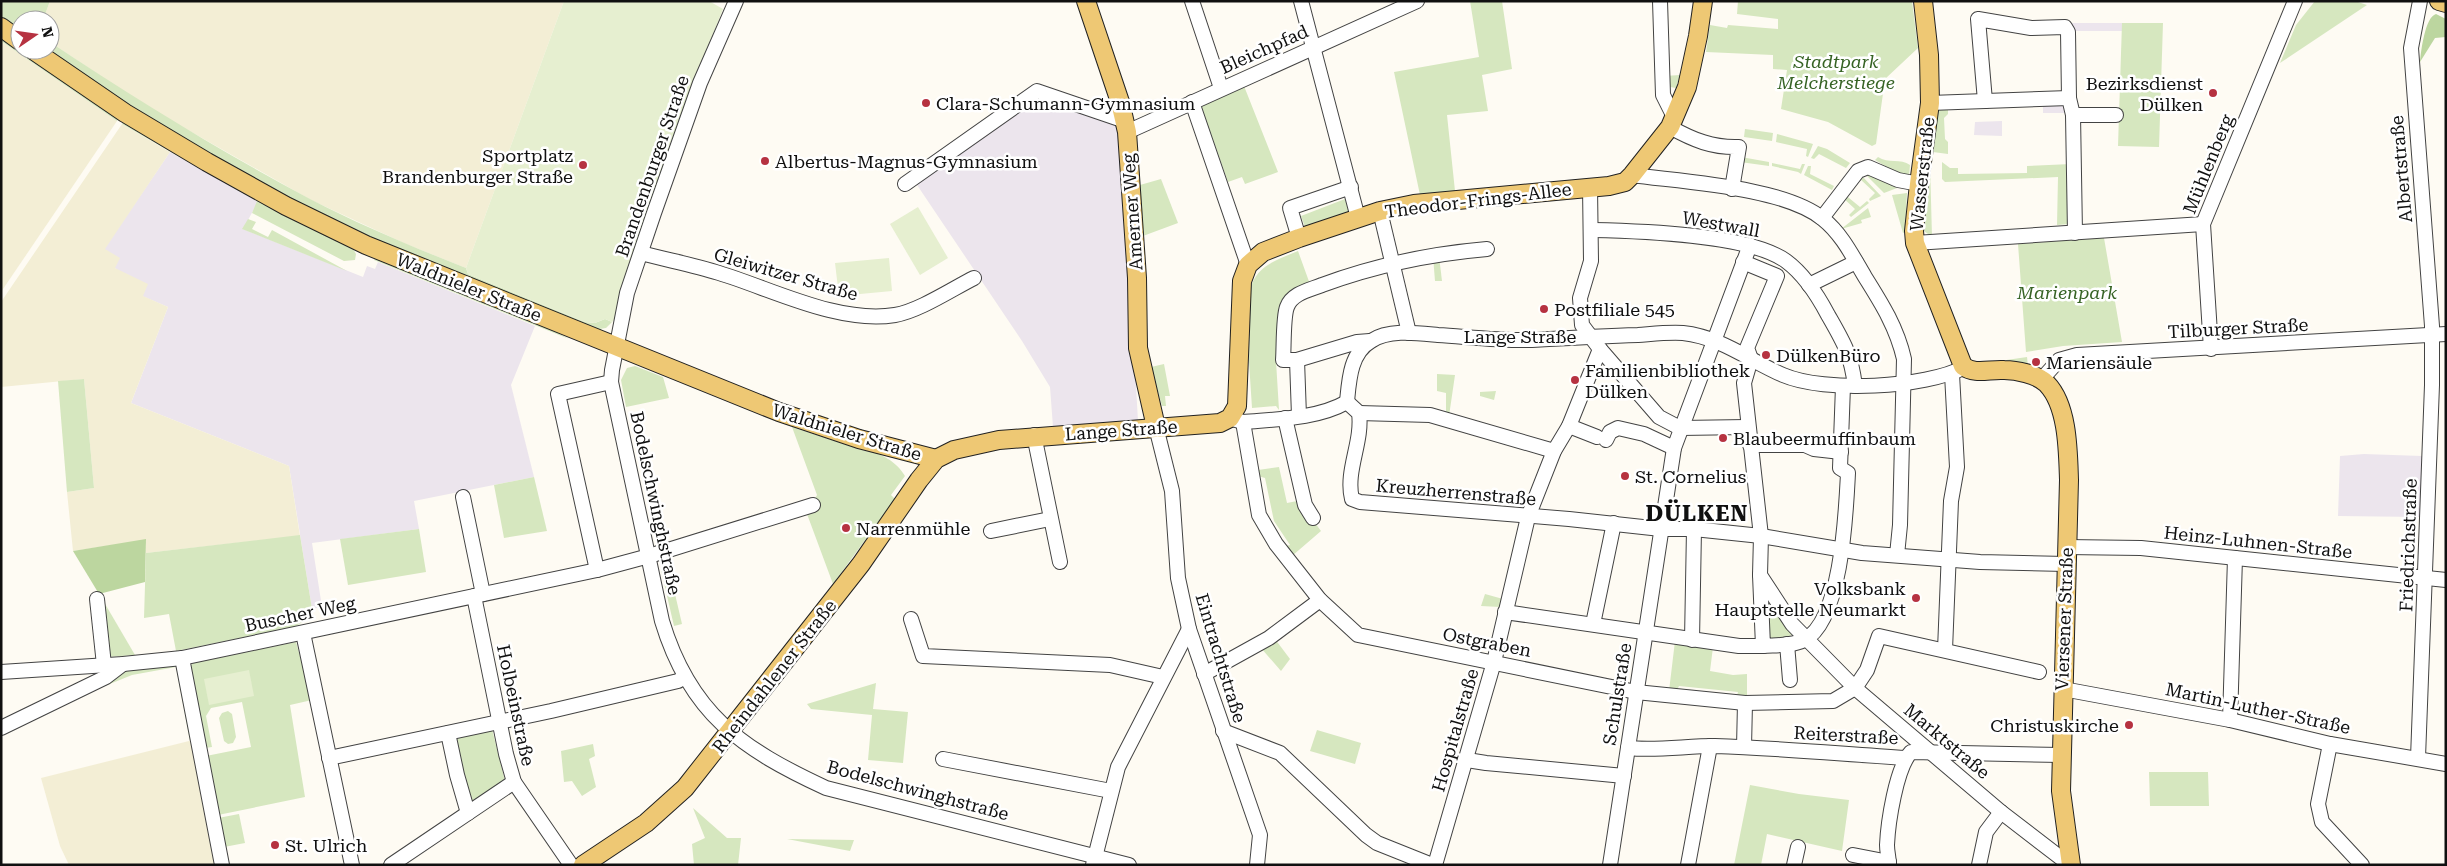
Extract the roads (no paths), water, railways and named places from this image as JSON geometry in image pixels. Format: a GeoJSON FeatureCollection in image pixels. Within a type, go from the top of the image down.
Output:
{"type":"FeatureCollection","features":[{"type":"Feature","properties":{"kind":"main road","name":"Amerner Weg"},"geometry":{"type":"LineString","coordinates":[[1086,1],[1126,125],[1137,278],[1138,348],[1156,427]]}},
{"type":"Feature","properties":{"kind":"main road"},"geometry":{"type":"LineString","coordinates":[[1632,176],[1672,122],[1687,87],[1703,1]]}},
{"type":"Feature","properties":{"kind":"main road","name":"Wasserstraße"},"geometry":{"type":"LineString","coordinates":[[1923,1],[1930,55],[1930,102],[1914,231],[1916,243],[1956,353],[1958,371]]}},
{"type":"Feature","properties":{"kind":"main road"},"geometry":{"type":"LineString","coordinates":[[2438,1],[2446,3]]}},
{"type":"Feature","properties":{"kind":"main road","name":"Waldnieler Straße"},"geometry":{"type":"LineString","coordinates":[[48,60],[125,112],[286,206],[366,245],[779,412],[859,439],[936,459]]}},
{"type":"Feature","properties":{"kind":"main road","name":"Theodor-Frings-Allee"},"geometry":{"type":"LineString","coordinates":[[1248,265],[1263,252],[1380,211],[1414,204],[1609,186],[1625,182],[1632,176]]}},
{"type":"Feature","properties":{"kind":"main road"},"geometry":{"type":"LineString","coordinates":[[1237,420],[1242,281],[1248,265]]}},
{"type":"Feature","properties":{"kind":"main road","name":"Lange Straße"},"geometry":{"type":"LineString","coordinates":[[1958,371],[2004,370],[2025,373],[2041,380]]}},
{"type":"Feature","properties":{"kind":"main road","name":"Viersener Straße"},"geometry":{"type":"LineString","coordinates":[[2041,380],[2047,384],[2054,394],[2068,441],[2069,480],[2062,689],[2061,791],[2071,865]]}},
{"type":"Feature","properties":{"kind":"main road","name":"Lange Straße"},"geometry":{"type":"LineString","coordinates":[[936,459],[954,450],[999,440],[1034,435],[1220,423],[1237,420]]}},
{"type":"Feature","properties":{"kind":"main road","name":"Rheindahlener Straße"},"geometry":{"type":"LineString","coordinates":[[583,865],[646,823],[684,788],[861,564],[919,480],[936,459]]}},
{"type":"Feature","properties":{"kind":"street","name":"Brandenburger Straße"},"geometry":{"type":"LineString","coordinates":[[615,347],[627,293],[700,83],[736,1]]}},
{"type":"Feature","properties":{"kind":"street"},"geometry":{"type":"LineString","coordinates":[[1192,1],[1222,88]]}},
{"type":"Feature","properties":{"kind":"street"},"geometry":{"type":"LineString","coordinates":[[1301,1],[1358,218]]}},
{"type":"Feature","properties":{"kind":"street","name":"Bleichpfad"},"geometry":{"type":"LineString","coordinates":[[1126,125],[1192,102],[1418,1]]}},
{"type":"Feature","properties":{"kind":"street"},"geometry":{"type":"LineString","coordinates":[[1660,1],[1662,95],[1672,122],[1693,140],[1722,148],[1739,148],[1732,189]]}},
{"type":"Feature","properties":{"kind":"street","name":"Mühlenberg"},"geometry":{"type":"LineString","coordinates":[[2211,349],[2202,224],[2295,1]]}},
{"type":"Feature","properties":{"kind":"street","name":"Albertstraße"},"geometry":{"type":"LineString","coordinates":[[2420,1],[2415,17],[2412,48],[2439,334]]}},
{"type":"Feature","properties":{"kind":"street"},"geometry":{"type":"LineString","coordinates":[[1985,101],[1978,19],[2031,28],[2065,27],[2068,32],[2069,98],[2073,116],[2075,233]]}},
{"type":"Feature","properties":{"kind":"street"},"geometry":{"type":"LineString","coordinates":[[905,184],[1037,91],[1119,119],[1126,125]]}},
{"type":"Feature","properties":{"kind":"street"},"geometry":{"type":"LineString","coordinates":[[1930,102],[2069,98]]}},
{"type":"Feature","properties":{"kind":"street"},"geometry":{"type":"LineString","coordinates":[[1192,102],[1248,265]]}},
{"type":"Feature","properties":{"kind":"street"},"geometry":{"type":"LineString","coordinates":[[2073,116],[2116,115]]}},
{"type":"Feature","properties":{"kind":"street"},"geometry":{"type":"LineString","coordinates":[[1822,218],[1858,172],[1868,168],[1898,180],[1919,184]]}},
{"type":"Feature","properties":{"kind":"street"},"geometry":{"type":"LineString","coordinates":[[1632,176],[1732,189],[1793,203],[1822,218],[1836,232],[1888,313],[1899,338],[1904,359],[1900,525],[1897,555]]}},
{"type":"Feature","properties":{"kind":"street"},"geometry":{"type":"LineString","coordinates":[[1299,238],[1290,208],[1351,187]]}},
{"type":"Feature","properties":{"kind":"street"},"geometry":{"type":"LineString","coordinates":[[1590,187],[1591,261],[1580,298],[1582,325],[1600,349],[1659,417],[1680,428],[1748,427]]}},
{"type":"Feature","properties":{"kind":"street"},"geometry":{"type":"LineString","coordinates":[[1380,211],[1394,262],[1409,333]]}},
{"type":"Feature","properties":{"kind":"street"},"geometry":{"type":"LineString","coordinates":[[1916,243],[2202,224]]}},
{"type":"Feature","properties":{"kind":"street","name":"Westwall"},"geometry":{"type":"LineString","coordinates":[[1592,230],[1645,231],[1750,246],[1766,251],[1788,262],[1809,285],[1851,358],[1841,452]]}},
{"type":"Feature","properties":{"kind":"street","name":"Schulstraße"},"geometry":{"type":"LineString","coordinates":[[1610,865],[1674,448],[1750,246]]}},
{"type":"Feature","properties":{"kind":"street"},"geometry":{"type":"LineString","coordinates":[[1313,518],[1305,505],[1292,417],[1297,360],[1284,360],[1287,306],[1296,295],[1358,272],[1394,262],[1438,254],[1487,249]]}},
{"type":"Feature","properties":{"kind":"street","name":"Gleiwitzer Straße"},"geometry":{"type":"LineString","coordinates":[[641,253],[717,272],[842,313],[864,316],[896,315],[974,278]]}},
{"type":"Feature","properties":{"kind":"street"},"geometry":{"type":"LineString","coordinates":[[1743,262],[1777,276],[1746,348],[1751,359],[1744,383],[1761,536],[1762,646]]}},
{"type":"Feature","properties":{"kind":"street"},"geometry":{"type":"LineString","coordinates":[[1809,285],[1856,262]]}},
{"type":"Feature","properties":{"kind":"street","name":"Lange Straße"},"geometry":{"type":"LineString","coordinates":[[1297,360],[1357,342],[1409,333],[1529,340],[1682,333],[1714,339],[1784,376],[1818,385],[1849,386],[1904,382],[1958,371]]}},
{"type":"Feature","properties":{"kind":"street","name":"Tilburger Straße"},"geometry":{"type":"LineString","coordinates":[[2041,380],[2059,360],[2077,355],[2211,349],[2439,334]]}},
{"type":"Feature","properties":{"kind":"street","name":"Friedrichstraße"},"geometry":{"type":"LineString","coordinates":[[2418,758],[2432,423],[2439,334]]}},
{"type":"Feature","properties":{"kind":"street"},"geometry":{"type":"LineString","coordinates":[[1370,341],[1354,361],[1347,402],[1359,413],[1430,415],[1554,450]]}},
{"type":"Feature","properties":{"kind":"street","name":"Bodelschwinghstraße"},"geometry":{"type":"LineString","coordinates":[[615,347],[611,382],[662,621],[671,651],[684,677],[699,698],[730,732],[783,768],[826,788],[1094,860],[1129,865]]}},
{"type":"Feature","properties":{"kind":"street","name":"Hospitalstraße"},"geometry":{"type":"LineString","coordinates":[[1434,865],[1467,760],[1494,662],[1528,517],[1554,450],[1569,426],[1600,349]]}},
{"type":"Feature","properties":{"kind":"street"},"geometry":{"type":"LineString","coordinates":[[1945,650],[1951,501],[1957,467],[1954,404],[1958,371]]}},
{"type":"Feature","properties":{"kind":"street"},"geometry":{"type":"LineString","coordinates":[[596,570],[558,394],[611,382]]}},
{"type":"Feature","properties":{"kind":"street","name":"Lange Straße"},"geometry":{"type":"LineString","coordinates":[[1237,420],[1292,417],[1329,411],[1347,402]]}},
{"type":"Feature","properties":{"kind":"street","name":"Kreuzherrenstraße"},"geometry":{"type":"LineString","coordinates":[[1359,413],[1361,427],[1349,487],[1352,499],[1360,502],[1614,523],[1661,529],[1694,529],[1761,536],[1842,549]]}},
{"type":"Feature","properties":{"kind":"street","name":"Ostgraben"},"geometry":{"type":"LineString","coordinates":[[1237,420],[1259,515],[1276,544],[1320,600],[1358,635],[1636,692],[1745,703],[1833,701],[1854,688]]}},
{"type":"Feature","properties":{"kind":"street"},"geometry":{"type":"LineString","coordinates":[[1569,426],[1601,439],[1618,428],[1644,434],[1674,448]]}},
{"type":"Feature","properties":{"kind":"street","name":"Eintrachtstraße"},"geometry":{"type":"LineString","coordinates":[[1156,427],[1172,491],[1178,578],[1188,629],[1260,835],[1256,865]]}},
{"type":"Feature","properties":{"kind":"street"},"geometry":{"type":"LineString","coordinates":[[1034,435],[1060,562]]}},
{"type":"Feature","properties":{"kind":"street"},"geometry":{"type":"LineString","coordinates":[[1505,612],[1739,646],[1787,644],[1805,640],[1819,626],[1832,599],[1842,549],[1848,473],[1840,468],[1841,452],[1805,446],[1750,445]]}},
{"type":"Feature","properties":{"kind":"street"},"geometry":{"type":"LineString","coordinates":[[463,497],[479,595]]}},
{"type":"Feature","properties":{"kind":"street","name":"Buscher Weg"},"geometry":{"type":"LineString","coordinates":[[1,672],[182,658],[596,570],[649,556],[813,505]]}},
{"type":"Feature","properties":{"kind":"street"},"geometry":{"type":"LineString","coordinates":[[991,531],[1050,519]]}},
{"type":"Feature","properties":{"kind":"street"},"geometry":{"type":"LineString","coordinates":[[1593,624],[1614,523]]}},
{"type":"Feature","properties":{"kind":"street"},"geometry":{"type":"LineString","coordinates":[[1692,640],[1694,529]]}},
{"type":"Feature","properties":{"kind":"street","name":"Heinz-Luhnen-Straße"},"geometry":{"type":"LineString","coordinates":[[1842,549],[1950,559],[2066,556],[2141,548],[2446,580]]}},
{"type":"Feature","properties":{"kind":"street"},"geometry":{"type":"LineString","coordinates":[[2230,720],[2235,558]]}},
{"type":"Feature","properties":{"kind":"street","name":"Marktstraße"},"geometry":{"type":"LineString","coordinates":[[1760,574],[1792,624],[1805,640],[1854,688],[2001,812],[2071,865]]}},
{"type":"Feature","properties":{"kind":"street","name":"Holbeinstraße"},"geometry":{"type":"LineString","coordinates":[[479,595],[500,722],[514,782],[571,865]]}},
{"type":"Feature","properties":{"kind":"street"},"geometry":{"type":"LineString","coordinates":[[97,599],[104,665]]}},
{"type":"Feature","properties":{"kind":"street"},"geometry":{"type":"LineString","coordinates":[[1204,674],[1269,638],[1320,600]]}},
{"type":"Feature","properties":{"kind":"street"},"geometry":{"type":"LineString","coordinates":[[911,619],[922,656],[1110,665],[1163,677]]}},
{"type":"Feature","properties":{"kind":"street"},"geometry":{"type":"LineString","coordinates":[[1094,860],[1118,767],[1188,629]]}},
{"type":"Feature","properties":{"kind":"street"},"geometry":{"type":"LineString","coordinates":[[303,633],[352,865]]}},
{"type":"Feature","properties":{"kind":"street"},"geometry":{"type":"LineString","coordinates":[[1854,688],[1867,670],[1880,636],[2039,672]]}},
{"type":"Feature","properties":{"kind":"street"},"geometry":{"type":"LineString","coordinates":[[1787,644],[1790,680]]}},
{"type":"Feature","properties":{"kind":"street"},"geometry":{"type":"LineString","coordinates":[[182,658],[222,865]]}},
{"type":"Feature","properties":{"kind":"street"},"geometry":{"type":"LineString","coordinates":[[1,728],[106,677],[123,664]]}},
{"type":"Feature","properties":{"kind":"street"},"geometry":{"type":"LineString","coordinates":[[329,758],[500,722],[678,681],[684,677]]}},
{"type":"Feature","properties":{"kind":"street","name":"Martin-Luther-Straße"},"geometry":{"type":"LineString","coordinates":[[2062,689],[2230,720],[2330,744],[2446,764]]}},
{"type":"Feature","properties":{"kind":"street"},"geometry":{"type":"LineString","coordinates":[[1744,747],[1745,703]]}},
{"type":"Feature","properties":{"kind":"street"},"geometry":{"type":"LineString","coordinates":[[1223,731],[1280,753],[1366,835],[1377,843],[1434,865]]}},
{"type":"Feature","properties":{"kind":"street"},"geometry":{"type":"LineString","coordinates":[[448,733],[468,813]]}},
{"type":"Feature","properties":{"kind":"street"},"geometry":{"type":"LineString","coordinates":[[2330,744],[2318,804],[2322,822],[2362,865]]}},
{"type":"Feature","properties":{"kind":"street"},"geometry":{"type":"LineString","coordinates":[[1688,865],[1710,746]]}},
{"type":"Feature","properties":{"kind":"street","name":"Reiterstraße"},"geometry":{"type":"LineString","coordinates":[[1628,748],[1647,750],[1710,746],[1744,747],[1906,758],[1911,752],[2061,755]]}},
{"type":"Feature","properties":{"kind":"street"},"geometry":{"type":"LineString","coordinates":[[1853,855],[1889,864],[1887,846],[1892,812],[1898,775],[1906,758]]}},
{"type":"Feature","properties":{"kind":"street"},"geometry":{"type":"LineString","coordinates":[[943,759],[1111,791]]}},
{"type":"Feature","properties":{"kind":"street"},"geometry":{"type":"LineString","coordinates":[[1467,760],[1624,776]]}},
{"type":"Feature","properties":{"kind":"street"},"geometry":{"type":"LineString","coordinates":[[391,865],[514,782]]}},
{"type":"Feature","properties":{"kind":"street"},"geometry":{"type":"LineString","coordinates":[[1979,865],[1986,832],[2001,812]]}},
{"type":"Feature","properties":{"kind":"street"},"geometry":{"type":"LineString","coordinates":[[1794,865],[1798,847]]}},
{"type":"Feature","properties":{"kind":"place","name":"Bezirksdienst Dülken"},"geometry":{"type":"Point","coordinates":[2213,93]}},
{"type":"Feature","properties":{"kind":"place","name":"Clara-Schumann-Gymnasium"},"geometry":{"type":"Point","coordinates":[926,103]}},
{"type":"Feature","properties":{"kind":"place","name":"Albertus-Magnus-Gymnasium"},"geometry":{"type":"Point","coordinates":[765,161]}},
{"type":"Feature","properties":{"kind":"place","name":"Sportplatz Brandenburger Straße"},"geometry":{"type":"Point","coordinates":[583,165]}},
{"type":"Feature","properties":{"kind":"place","name":"Postfiliale 545"},"geometry":{"type":"Point","coordinates":[1544,309]}},
{"type":"Feature","properties":{"kind":"place","name":"DülkenBüro"},"geometry":{"type":"Point","coordinates":[1766,355]}},
{"type":"Feature","properties":{"kind":"place","name":"Mariensäule"},"geometry":{"type":"Point","coordinates":[2036,362]}},
{"type":"Feature","properties":{"kind":"place","name":"Familienbibliothek Dülken"},"geometry":{"type":"Point","coordinates":[1575,380]}},
{"type":"Feature","properties":{"kind":"place","name":"Blaubeermuffinbaum"},"geometry":{"type":"Point","coordinates":[1723,438]}},
{"type":"Feature","properties":{"kind":"place","name":"St. Cornelius"},"geometry":{"type":"Point","coordinates":[1625,476]}},
{"type":"Feature","properties":{"kind":"place","name":"Narrenmühle"},"geometry":{"type":"Point","coordinates":[846,528]}},
{"type":"Feature","properties":{"kind":"place","name":"Volksbank Hauptstelle Neumarkt"},"geometry":{"type":"Point","coordinates":[1916,598]}},
{"type":"Feature","properties":{"kind":"place","name":"Christuskirche"},"geometry":{"type":"Point","coordinates":[2129,725]}},
{"type":"Feature","properties":{"kind":"place","name":"St. Ulrich"},"geometry":{"type":"Point","coordinates":[275,845]}},
{"type":"Feature","properties":{"kind":"district","name":"DÜLKEN"},"geometry":{"type":"Point","coordinates":[1697,513]}},
{"type":"Feature","properties":{"kind":"park label","name":"Stadtpark Melcherstiege"},"geometry":{"type":"Point","coordinates":[1836,71]}},
{"type":"Feature","properties":{"kind":"park label","name":"Marienpark"},"geometry":{"type":"Point","coordinates":[2067,292]}}]}
